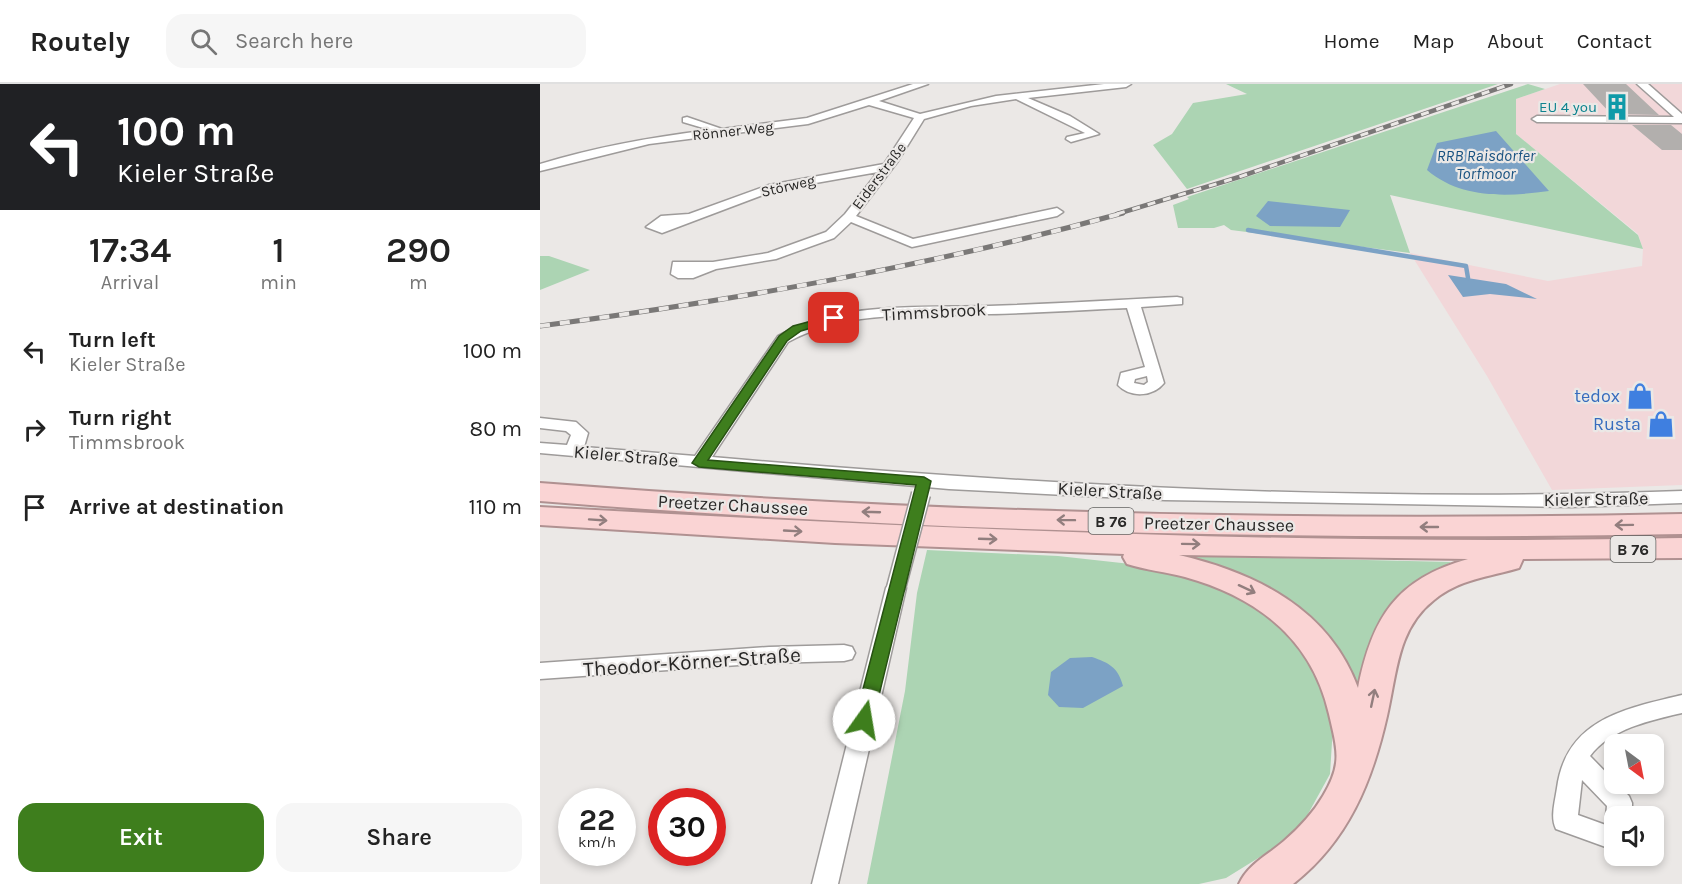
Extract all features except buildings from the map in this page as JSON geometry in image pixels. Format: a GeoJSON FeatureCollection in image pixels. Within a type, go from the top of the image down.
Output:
{"type":"FeatureCollection","features":[{"type":"Feature","properties":{"kind":"highway","name":"Preetzer Chaussee"},"geometry":{"type":"LineString","coordinates":[[540,492],[704,505],[1012,519],[1302,526],[1533,527],[1682,524]]}},
{"type":"Feature","properties":{"kind":"highway","name":"Preetzer Chaussee"},"geometry":{"type":"LineString","coordinates":[[540,516],[835,533],[1069,543],[1585,550],[1682,548]]}},
{"type":"Feature","properties":{"kind":"highway","name":"B 76"},"geometry":{"type":"LineString","coordinates":[[1069,543],[1095,551],[1172,562],[1216,575],[1264,597],[1302,627],[1328,661],[1346,708],[1356,754]]}},
{"type":"Feature","properties":{"kind":"highway","name":"B 76"},"geometry":{"type":"LineString","coordinates":[[1260,884],[1311,845],[1345,792],[1372,706],[1389,633],[1397,619],[1423,589],[1458,572],[1479,566],[1585,550]]}},
{"type":"Feature","properties":{"kind":"street","name":"Rönner Weg"},"geometry":{"type":"LineString","coordinates":[[540,168],[576,157],[650,141],[808,121],[923,84]]}},
{"type":"Feature","properties":{"kind":"street"},"geometry":{"type":"LineString","coordinates":[[871,102],[920,117],[964,103],[1126,84]]}},
{"type":"Feature","properties":{"kind":"street"},"geometry":{"type":"LineString","coordinates":[[1642,84],[1682,120]]}},
{"type":"Feature","properties":{"kind":"street"},"geometry":{"type":"LineString","coordinates":[[1017,96],[1066,118],[1094,134],[1071,139]]}},
{"type":"Feature","properties":{"kind":"street","name":"Eiderstraße"},"geometry":{"type":"LineString","coordinates":[[920,117],[887,167],[849,217],[912,243],[1057,212]]}},
{"type":"Feature","properties":{"kind":"street"},"geometry":{"type":"LineString","coordinates":[[1537,118],[1682,120]]}},
{"type":"Feature","properties":{"kind":"street"},"geometry":{"type":"LineString","coordinates":[[687,120],[727,132]]}},
{"type":"Feature","properties":{"kind":"street","name":"Störweg"},"geometry":{"type":"LineString","coordinates":[[692,218],[773,187],[887,167]]}},
{"type":"Feature","properties":{"kind":"street"},"geometry":{"type":"LineString","coordinates":[[713,266],[771,256],[830,235],[849,217]]}},
{"type":"Feature","properties":{"kind":"street","name":"Timmsbrook"},"geometry":{"type":"LineString","coordinates":[[699,463],[783,339],[797,329],[816,321],[870,315],[1177,300]]}},
{"type":"Feature","properties":{"kind":"street"},"geometry":{"type":"LineString","coordinates":[[1133,303],[1154,370]]}},
{"type":"Feature","properties":{"kind":"street"},"geometry":{"type":"LineString","coordinates":[[540,423],[570,426],[580,433],[579,441],[572,451]]}},
{"type":"Feature","properties":{"kind":"street","name":"Kieler Straße"},"geometry":{"type":"LineString","coordinates":[[540,448],[923,488],[1571,501],[1682,497]]}},
{"type":"Feature","properties":{"kind":"street"},"geometry":{"type":"LineString","coordinates":[[825,884],[896,588],[923,488]]}},
{"type":"Feature","properties":{"kind":"street","name":"Theodor-Körner-Straße"},"geometry":{"type":"LineString","coordinates":[[540,671],[769,655],[844,653]]}},
{"type":"Feature","properties":{"kind":"street"},"geometry":{"type":"LineString","coordinates":[[1604,835],[1565,821],[1576,758],[1587,742],[1616,725],[1652,711],[1682,704]]}},
{"type":"Feature","properties":{"kind":"street"},"geometry":{"type":"LineString","coordinates":[[1576,758],[1620,803],[1620,806]]}},
{"type":"Feature","properties":{"kind":"shaded area"},"geometry":{"type":"Polygon","coordinates":[[[1560,84],[1682,84],[1682,485],[1552,490],[1487,376],[1410,253],[1548,281],[1642,266],[1643,249],[1638,234],[1516,134],[1516,99],[1560,84]]]}},
{"type":"Feature","properties":{"kind":"green space"},"geometry":{"type":"Polygon","coordinates":[[[1226,84],[1498,84],[1187,189],[1153,145],[1172,134],[1193,103],[1247,94],[1226,84]]]}},
{"type":"Feature","properties":{"kind":"green space"},"geometry":{"type":"Polygon","coordinates":[[[1528,84],[1545,89],[1516,99],[1516,134],[1638,235],[1643,249],[1390,195],[1410,253],[1231,230],[1224,225],[1214,228],[1178,228],[1173,205],[1189,199],[1187,197],[1528,84]]]}},
{"type":"Feature","properties":{"kind":"green space"},"geometry":{"type":"Polygon","coordinates":[[[540,256],[549,256],[590,270],[540,290],[540,256]]]}},
{"type":"Feature","properties":{"kind":"green space"},"geometry":{"type":"Polygon","coordinates":[[[927,550],[1058,556],[1167,568],[1237,591],[1285,623],[1315,661],[1334,710],[1330,774],[1297,834],[1226,878],[1199,884],[867,884],[905,691],[917,593],[927,550]]]}},
{"type":"Feature","properties":{"kind":"green space"},"geometry":{"type":"Polygon","coordinates":[[[1189,556],[1451,562],[1411,587],[1389,610],[1372,638],[1369,667],[1356,710],[1235,573],[1189,556]]]}},
{"type":"Feature","properties":{"kind":"water","name":"RRB Raisdorfer Torfmoor"},"geometry":{"type":"Polygon","coordinates":[[[1496,131],[1549,191],[1485,194],[1455,186],[1427,170],[1437,143],[1496,131]]]}},
{"type":"Feature","properties":{"kind":"water"},"geometry":{"type":"Polygon","coordinates":[[[1268,201],[1350,210],[1340,227],[1270,226],[1256,216],[1268,201]]]}},
{"type":"Feature","properties":{"kind":"water"},"geometry":{"type":"Polygon","coordinates":[[[1448,275],[1506,284],[1537,299],[1490,294],[1463,297],[1448,275]]]}},
{"type":"Feature","properties":{"kind":"water"},"geometry":{"type":"Polygon","coordinates":[[[1092,657],[1112,667],[1123,686],[1083,708],[1059,707],[1048,695],[1051,672],[1070,658],[1092,657]]]}},
{"type":"Feature","properties":{"kind":"waterway"},"geometry":{"type":"LineString","coordinates":[[1248,230],[1466,266],[1468,278]]}},
{"type":"Feature","properties":{"kind":"railway"},"geometry":{"type":"LineString","coordinates":[[1117,214],[1239,177],[1511,84]]}},
{"type":"Feature","properties":{"kind":"railway"},"geometry":{"type":"LineString","coordinates":[[540,326],[687,305],[833,280],[978,249],[1123,213]]}},
{"type":"Feature","properties":{"kind":"place","name":"EU 4 you"},"geometry":{"type":"Point","coordinates":[1617,107]}},
{"type":"Feature","properties":{"kind":"place","name":"tedox"},"geometry":{"type":"Point","coordinates":[1640,396]}},
{"type":"Feature","properties":{"kind":"place","name":"Rusta"},"geometry":{"type":"Point","coordinates":[1661,424]}},
{"type":"Feature","properties":{"kind":"route"},"geometry":{"type":"LineString","coordinates":[[834,318],[816,321],[797,329],[783,339],[699,463],[924,481],[864,720]]}}]}
